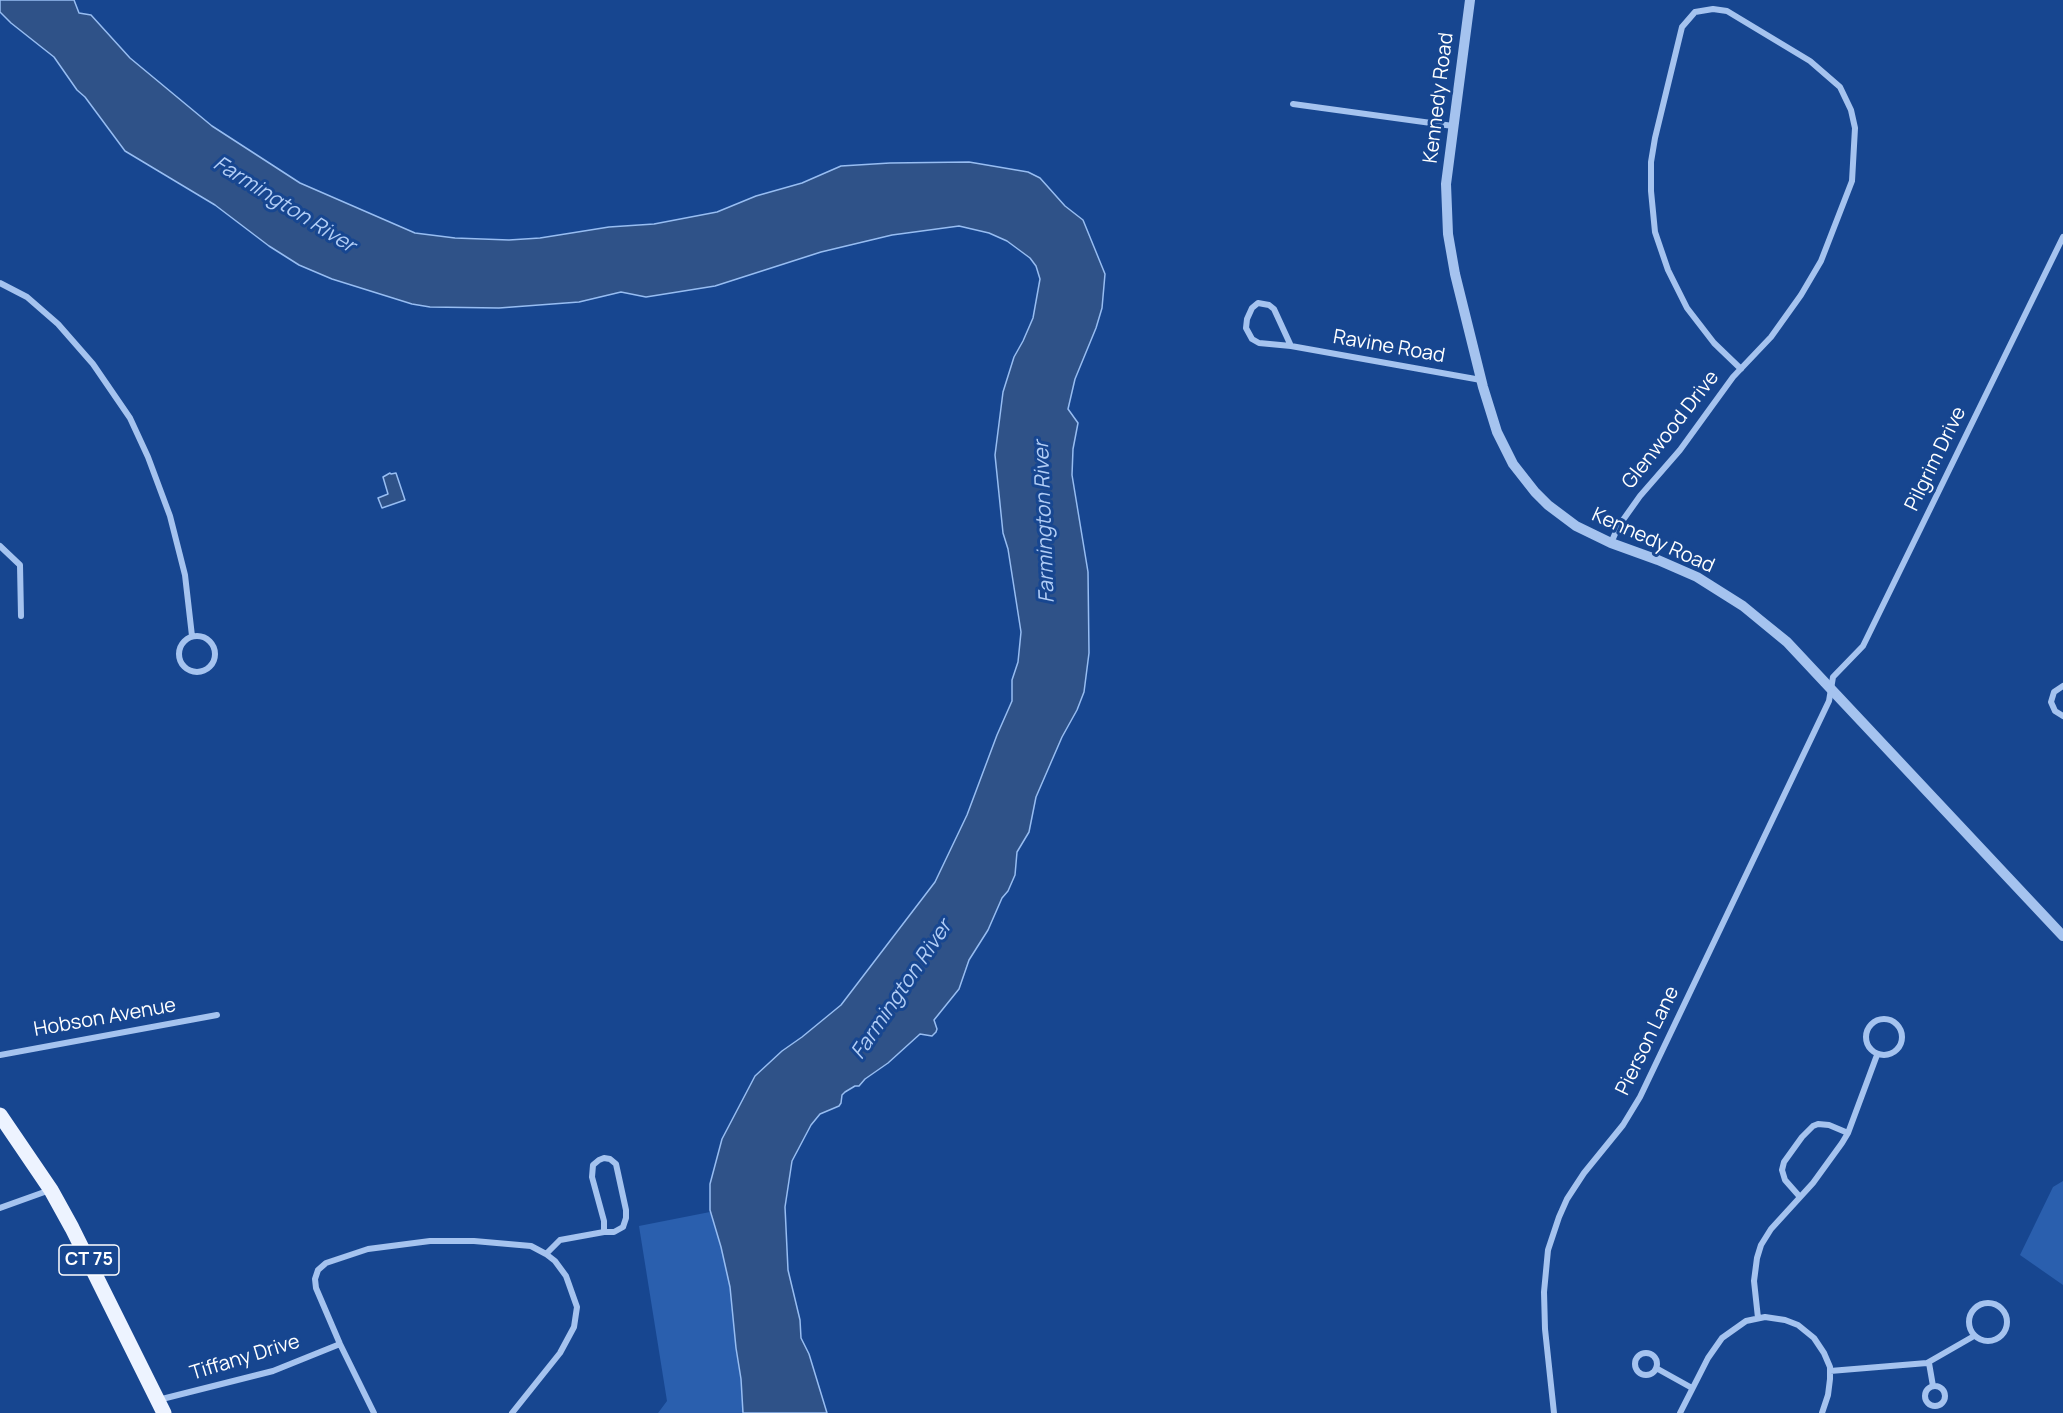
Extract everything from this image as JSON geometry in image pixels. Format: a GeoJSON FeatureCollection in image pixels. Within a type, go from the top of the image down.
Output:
{"type":"FeatureCollection","features":[{"type":"Feature","properties":{"kind":"main road","name":"CT 75"},"geometry":{"type":"LineString","coordinates":[[0,1115],[51,1190],[99,1280],[161,1407]]}},
{"type":"Feature","properties":{"kind":"street","name":"Kennedy Road"},"geometry":{"type":"LineString","coordinates":[[1470,0],[1446,184],[1448,234],[1455,274],[1482,380],[1497,432],[1513,464],[1535,492],[1560,515],[1589,534],[1677,568],[1743,606],[1787,642],[2063,936]]}},
{"type":"Feature","properties":{"kind":"street","name":"Glenwood Drive"},"geometry":{"type":"LineString","coordinates":[[1611,543],[1618,527],[1640,496],[1680,450],[1741,369],[1771,337],[1801,295],[1821,261],[1852,181],[1855,128],[1847,98],[1840,87],[1810,61],[1726,11],[1713,9],[1695,12],[1682,27],[1655,138],[1651,162],[1651,191],[1655,232],[1668,270],[1687,308],[1714,343],[1741,369]]}},
{"type":"Feature","properties":{"kind":"street"},"geometry":{"type":"LineString","coordinates":[[1293,104],[1453,126]]}},
{"type":"Feature","properties":{"kind":"street","name":"Pilgrim Drive"},"geometry":{"type":"LineString","coordinates":[[1831,688],[1833,677],[1863,646],[1868,637],[2063,237]]}},
{"type":"Feature","properties":{"kind":"street"},"geometry":{"type":"LineString","coordinates":[[0,283],[27,297],[58,324],[93,364],[130,418],[148,457],[170,516],[185,575],[192,636]]}},
{"type":"Feature","properties":{"kind":"street","name":"Ravine Road"},"geometry":{"type":"LineString","coordinates":[[1291,346],[1274,309],[1269,305],[1257,303],[1247,319],[1248,334],[1259,343],[1291,346],[1482,380]]}},
{"type":"Feature","properties":{"kind":"street"},"geometry":{"type":"LineString","coordinates":[[0,546],[20,565],[21,616]]}},
{"type":"Feature","properties":{"kind":"street"},"geometry":{"type":"LineString","coordinates":[[192,636],[208,639],[216,653],[210,667],[200,672],[185,668],[180,658],[179,653],[183,642],[192,636]]}},
{"type":"Feature","properties":{"kind":"street"},"geometry":{"type":"LineString","coordinates":[[2063,686],[2054,692],[2051,702],[2055,711],[2063,716]]}},
{"type":"Feature","properties":{"kind":"street","name":"Pierson Lane"},"geometry":{"type":"LineString","coordinates":[[1554,1413],[1544,1310],[1544,1278],[1551,1237],[1575,1185],[1623,1125],[1652,1074],[1829,701],[1831,688]]}},
{"type":"Feature","properties":{"kind":"street","name":"Hobson Avenue"},"geometry":{"type":"LineString","coordinates":[[0,1054],[217,1015]]}},
{"type":"Feature","properties":{"kind":"street"},"geometry":{"type":"LineString","coordinates":[[1886,1019],[1892,1021],[1901,1032],[1900,1045],[1888,1055],[1877,1054],[1868,1047],[1867,1030],[1874,1021],[1886,1019]]}},
{"type":"Feature","properties":{"kind":"street"},"geometry":{"type":"LineString","coordinates":[[1758,1317],[1754,1281],[1758,1252],[1771,1229],[1826,1167],[1848,1133],[1877,1054]]}},
{"type":"Feature","properties":{"kind":"street"},"geometry":{"type":"LineString","coordinates":[[1800,1197],[1786,1182],[1782,1170],[1784,1162],[1802,1137],[1812,1126],[1818,1124],[1830,1125],[1848,1133]]}},
{"type":"Feature","properties":{"kind":"street"},"geometry":{"type":"LineString","coordinates":[[546,1254],[560,1240],[614,1232],[622,1227],[626,1218],[626,1210],[616,1164],[604,1158],[593,1165],[592,1177],[604,1221],[604,1232]]}},
{"type":"Feature","properties":{"kind":"street"},"geometry":{"type":"LineString","coordinates":[[0,1208],[51,1190]]}},
{"type":"Feature","properties":{"kind":"street"},"geometry":{"type":"LineString","coordinates":[[374,1413],[316,1288],[315,1279],[318,1270],[326,1263],[368,1250],[430,1241],[474,1241],[516,1243],[531,1246],[546,1254],[555,1261],[566,1276],[577,1307],[574,1327],[560,1353],[512,1413]]}},
{"type":"Feature","properties":{"kind":"street"},"geometry":{"type":"LineString","coordinates":[[1989,1303],[2001,1308],[2006,1315],[2007,1325],[2000,1337],[1988,1341],[1974,1336],[1970,1330],[1970,1322],[1976,1309],[1982,1304],[1989,1303]]}},
{"type":"Feature","properties":{"kind":"street"},"geometry":{"type":"LineString","coordinates":[[1680,1413],[1722,1338],[1734,1328],[1758,1317],[1785,1320],[1803,1329],[1820,1345],[1827,1358],[1830,1371],[1828,1395],[1822,1413]]}},
{"type":"Feature","properties":{"kind":"street"},"geometry":{"type":"LineString","coordinates":[[1830,1371],[1929,1363],[1974,1336]]}},
{"type":"Feature","properties":{"kind":"street","name":"Tiffany Drive"},"geometry":{"type":"LineString","coordinates":[[161,1407],[273,1371],[340,1344]]}},
{"type":"Feature","properties":{"kind":"street"},"geometry":{"type":"LineString","coordinates":[[1929,1363],[1933,1386]]}},
{"type":"Feature","properties":{"kind":"street"},"geometry":{"type":"LineString","coordinates":[[1656,1368],[1692,1388]]}},
{"type":"Feature","properties":{"kind":"shaded area"},"geometry":{"type":"Polygon","coordinates":[[[2063,1181],[2063,1285],[2020,1255],[2053,1187],[2063,1181]]]}},
{"type":"Feature","properties":{"kind":"shaded area"},"geometry":{"type":"Polygon","coordinates":[[[710,1212],[730,1287],[743,1413],[658,1413],[667,1401],[639,1226],[710,1212]]]}},
{"type":"Feature","properties":{"kind":"water","name":"Farmington River"},"geometry":{"type":"Polygon","coordinates":[[[0,0],[74,0],[79,13],[91,15],[130,58],[212,126],[300,183],[415,233],[455,238],[509,240],[540,238],[609,227],[654,224],[717,212],[756,196],[802,183],[841,166],[890,163],[969,162],[1028,172],[1040,178],[1065,206],[1083,220],[1105,274],[1102,308],[1075,379],[1068,409],[1078,423],[1073,449],[1072,475],[1088,572],[1089,653],[1084,692],[1036,797],[1029,832],[1017,852],[1015,875],[988,930],[969,960],[959,989],[934,1020],[936,1032],[932,1036],[920,1034],[859,1086],[845,1092],[839,1106],[820,1114],[811,1125],[792,1161],[785,1207],[788,1270],[800,1320],[801,1338],[809,1354],[827,1413],[743,1413],[730,1287],[710,1210],[710,1184],[722,1139],[755,1076],[782,1051],[841,1005],[935,882],[967,815],[1012,701],[1012,680],[1018,662],[1021,632],[1008,549],[1003,533],[995,455],[1003,392],[1014,357],[1033,318],[1040,279],[1036,266],[1030,258],[1007,241],[989,233],[959,226],[892,235],[821,252],[715,286],[646,297],[621,292],[579,302],[499,308],[430,307],[412,304],[332,279],[299,265],[269,246],[215,205],[125,151],[54,57],[0,12],[0,0]]]}},
{"type":"Feature","properties":{"kind":"water"},"geometry":{"type":"Polygon","coordinates":[[[396,473],[405,500],[382,508],[378,498],[388,494],[383,477],[396,473]]]}}]}
